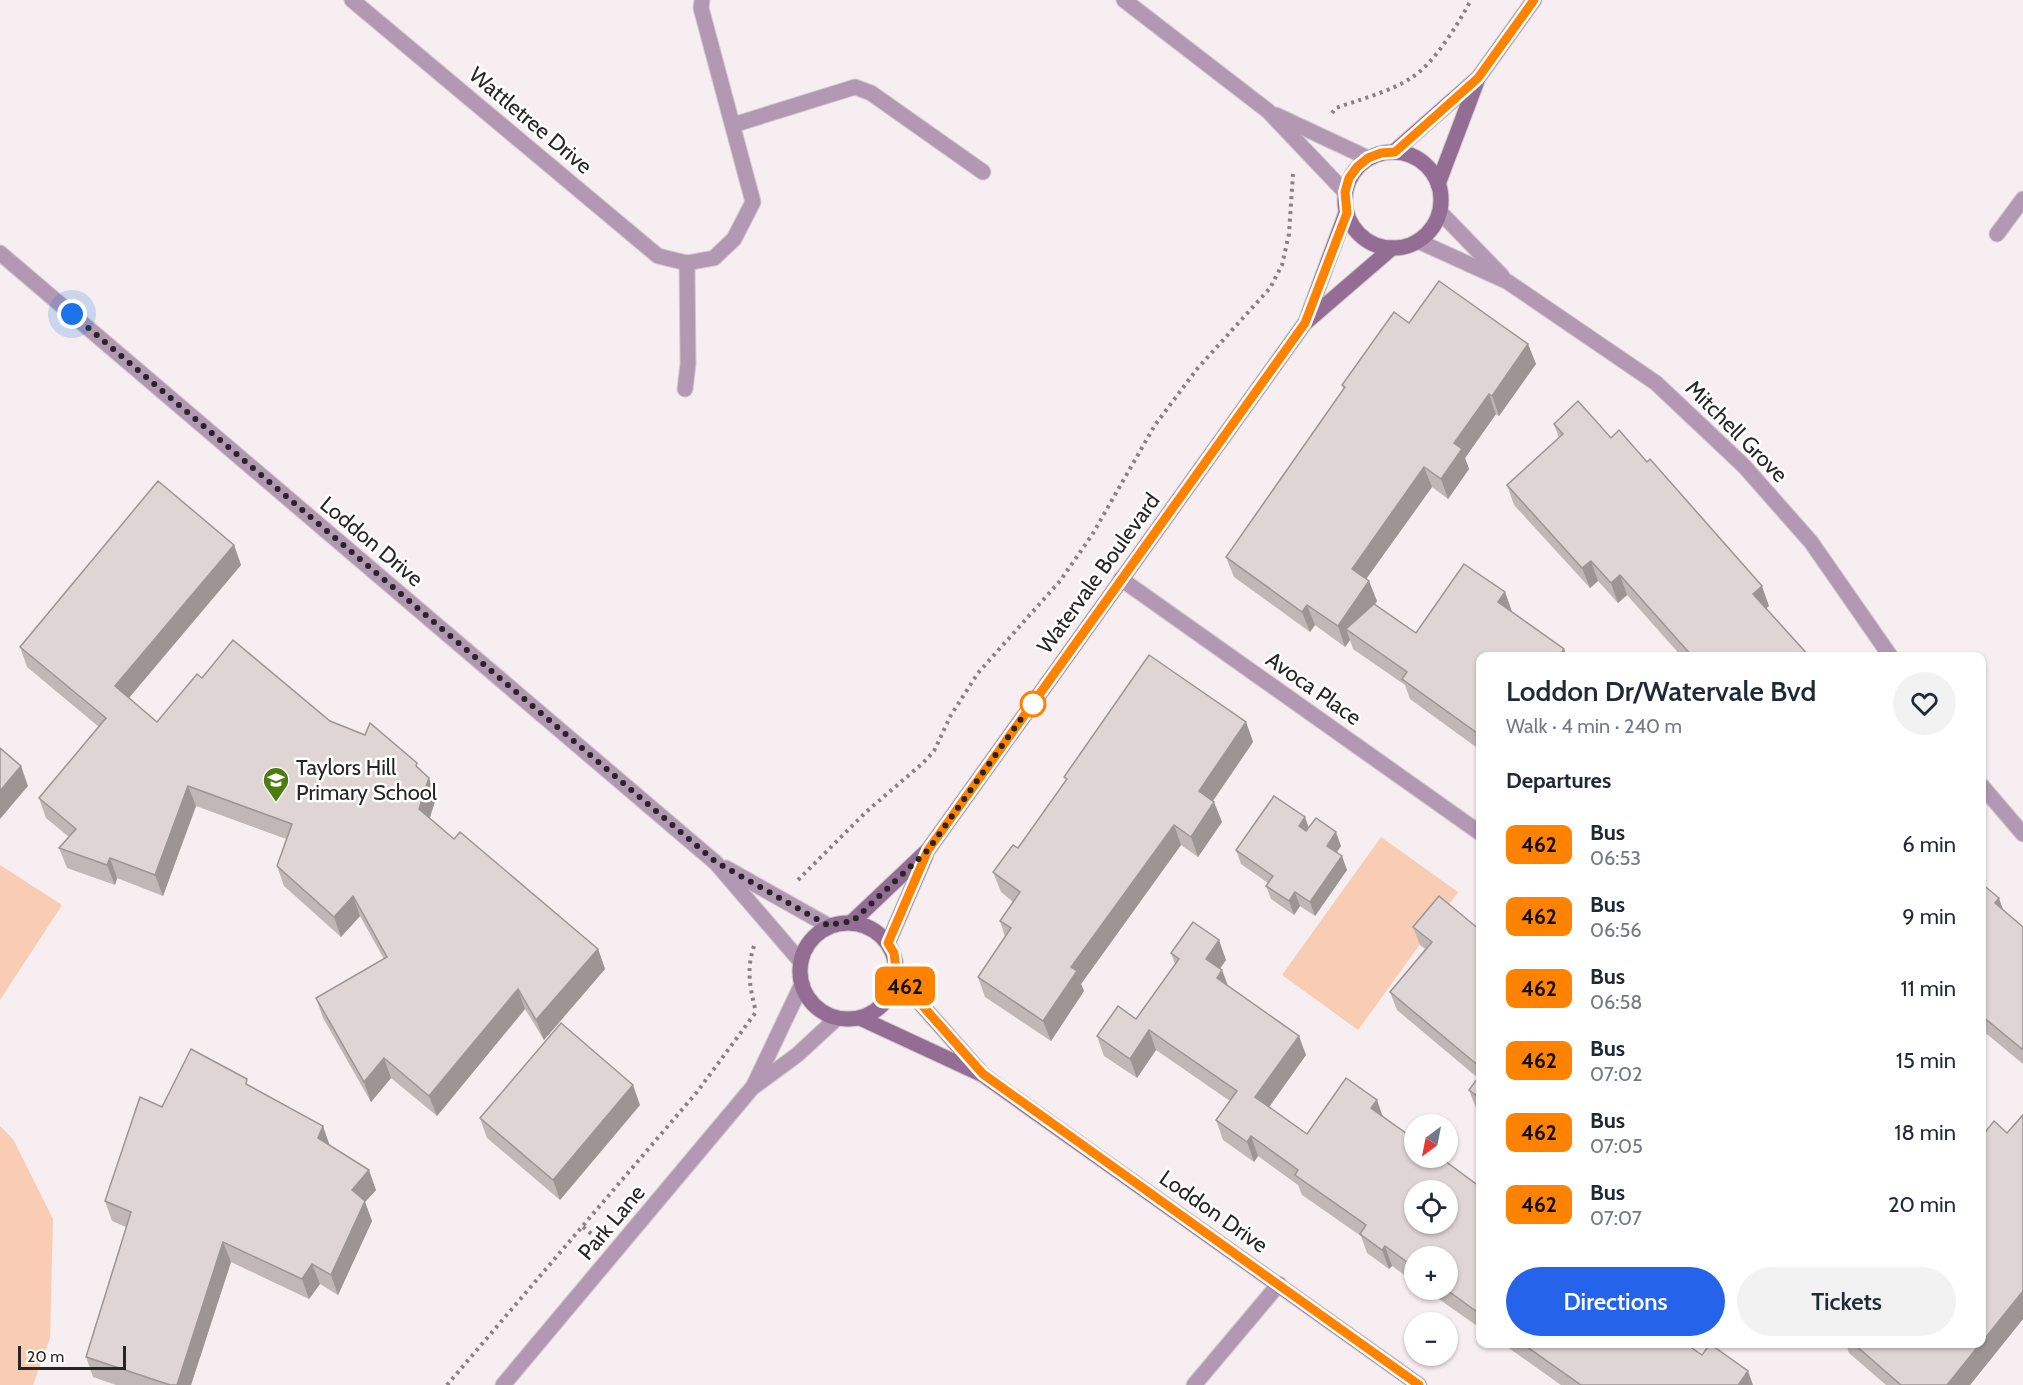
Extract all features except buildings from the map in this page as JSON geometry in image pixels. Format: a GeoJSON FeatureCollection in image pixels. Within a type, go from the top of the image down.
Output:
{"type":"FeatureCollection","features":[{"type":"Feature","properties":{"kind":"street","name":"Wattletree Drive"},"geometry":{"type":"LineString","coordinates":[[352,0],[658,256],[687,263],[714,258],[734,238],[753,202],[701,8],[702,0]]}},
{"type":"Feature","properties":{"kind":"street"},"geometry":{"type":"LineString","coordinates":[[1124,0],[1268,111],[1345,192]]}},
{"type":"Feature","properties":{"kind":"street"},"geometry":{"type":"LineString","coordinates":[[1395,152],[1478,78],[1534,0]]}},
{"type":"Feature","properties":{"kind":"street"},"geometry":{"type":"LineString","coordinates":[[1438,183],[1478,78]]}},
{"type":"Feature","properties":{"kind":"street"},"geometry":{"type":"LineString","coordinates":[[733,125],[855,87],[871,93],[983,172]]}},
{"type":"Feature","properties":{"kind":"street"},"geometry":{"type":"LineString","coordinates":[[1268,111],[1368,158]]}},
{"type":"Feature","properties":{"kind":"street"},"geometry":{"type":"LineString","coordinates":[[1381,153],[1409,154],[1422,161],[1432,171],[1442,197],[1440,212],[1428,234],[1418,241],[1392,248],[1377,245],[1364,238],[1353,227],[1347,213],[1345,192],[1349,178],[1368,158],[1381,153]]}},
{"type":"Feature","properties":{"kind":"street"},"geometry":{"type":"LineString","coordinates":[[1997,234],[2023,199]]}},
{"type":"Feature","properties":{"kind":"street","name":"Mitchell Grove"},"geometry":{"type":"LineString","coordinates":[[1440,212],[1508,282]]}},
{"type":"Feature","properties":{"kind":"street","name":"Watervale Boulevard"},"geometry":{"type":"LineString","coordinates":[[1305,323],[1347,213]]}},
{"type":"Feature","properties":{"kind":"street","name":"Mitchell Grove"},"geometry":{"type":"LineString","coordinates":[[1418,241],[1508,282],[1656,383],[1744,466],[1811,542],[1888,652]]}},
{"type":"Feature","properties":{"kind":"street","name":"Watervale Boulevard"},"geometry":{"type":"LineString","coordinates":[[852,922],[928,850],[1305,323],[1392,248]]}},
{"type":"Feature","properties":{"kind":"street","name":"Loddon Drive"},"geometry":{"type":"LineString","coordinates":[[0,253],[716,862],[801,962]]}},
{"type":"Feature","properties":{"kind":"street"},"geometry":{"type":"LineString","coordinates":[[685,389],[688,364],[687,263]]}},
{"type":"Feature","properties":{"kind":"street","name":"Avoca Place"},"geometry":{"type":"LineString","coordinates":[[1121,579],[1476,830]]}},
{"type":"Feature","properties":{"kind":"street"},"geometry":{"type":"LineString","coordinates":[[1986,791],[2023,834]]}},
{"type":"Feature","properties":{"kind":"street","name":"Watervale Boulevard"},"geometry":{"type":"LineString","coordinates":[[888,943],[928,850]]}},
{"type":"Feature","properties":{"kind":"street","name":"Loddon Drive"},"geometry":{"type":"LineString","coordinates":[[716,862],[829,926]]}},
{"type":"Feature","properties":{"kind":"street"},"geometry":{"type":"LineString","coordinates":[[841,922],[866,925],[878,932],[894,953],[897,977],[893,991],[885,1003],[874,1012],[860,1018],[837,1018],[825,1013],[807,996],[802,984],[801,962],[806,947],[816,934],[829,926],[841,922]]}},
{"type":"Feature","properties":{"kind":"street","name":"Loddon Drive"},"geometry":{"type":"LineString","coordinates":[[897,977],[983,1074]]}},
{"type":"Feature","properties":{"kind":"street","name":"Park Lane"},"geometry":{"type":"LineString","coordinates":[[752,1088],[775,1036],[802,984]]}},
{"type":"Feature","properties":{"kind":"street","name":"Park Lane"},"geometry":{"type":"LineString","coordinates":[[503,1385],[752,1088],[797,1055],[837,1018]]}},
{"type":"Feature","properties":{"kind":"street","name":"Loddon Drive"},"geometry":{"type":"LineString","coordinates":[[860,1018],[983,1074],[1419,1385]]}},
{"type":"Feature","properties":{"kind":"street"},"geometry":{"type":"LineString","coordinates":[[1194,1385],[1279,1284]]}},
{"type":"Feature","properties":{"kind":"path"},"geometry":{"type":"LineString","coordinates":[[1315,134],[1336,108],[1412,78],[1454,30],[1471,0]]}},
{"type":"Feature","properties":{"kind":"path"},"geometry":{"type":"LineString","coordinates":[[825,851],[934,751],[951,715],[978,673],[1060,581],[1092,535],[1155,425],[1197,369],[1270,288],[1281,265],[1289,234],[1294,168],[1305,150]]}},
{"type":"Feature","properties":{"kind":"path"},"geometry":{"type":"LineString","coordinates":[[447,1385],[697,1092],[756,1012],[775,1036]]}},
{"type":"Feature","properties":{"kind":"shaded area"},"geometry":{"type":"Polygon","coordinates":[[[1381,837],[1458,892],[1358,1030],[1282,975],[1381,837]]]}},
{"type":"Feature","properties":{"kind":"shaded area"},"geometry":{"type":"Polygon","coordinates":[[[0,865],[62,905],[0,1000],[0,865]]]}},
{"type":"Feature","properties":{"kind":"shaded area"},"geometry":{"type":"Polygon","coordinates":[[[0,1126],[13,1139],[53,1219],[50,1338],[33,1385],[0,1385],[0,1126]]]}},
{"type":"Feature","properties":{"kind":"bus line","name":"462"},"geometry":{"type":"LineString","coordinates":[[1419,1385],[983,1074],[897,977],[894,953],[888,943],[928,850],[1305,323],[1347,213],[1345,192],[1349,178],[1368,158],[1381,153],[1395,152],[1478,78],[1534,0]]}},
{"type":"Feature","properties":{"kind":"place","name":"Taylors Hill Primary School"},"geometry":{"type":"Point","coordinates":[276,803]}},
{"type":"Feature","properties":{"kind":"route"},"geometry":{"type":"LineString","coordinates":[[72,314],[716,862],[829,926],[841,922],[852,922],[928,850],[1038,695],[1033,704]]}}]}
